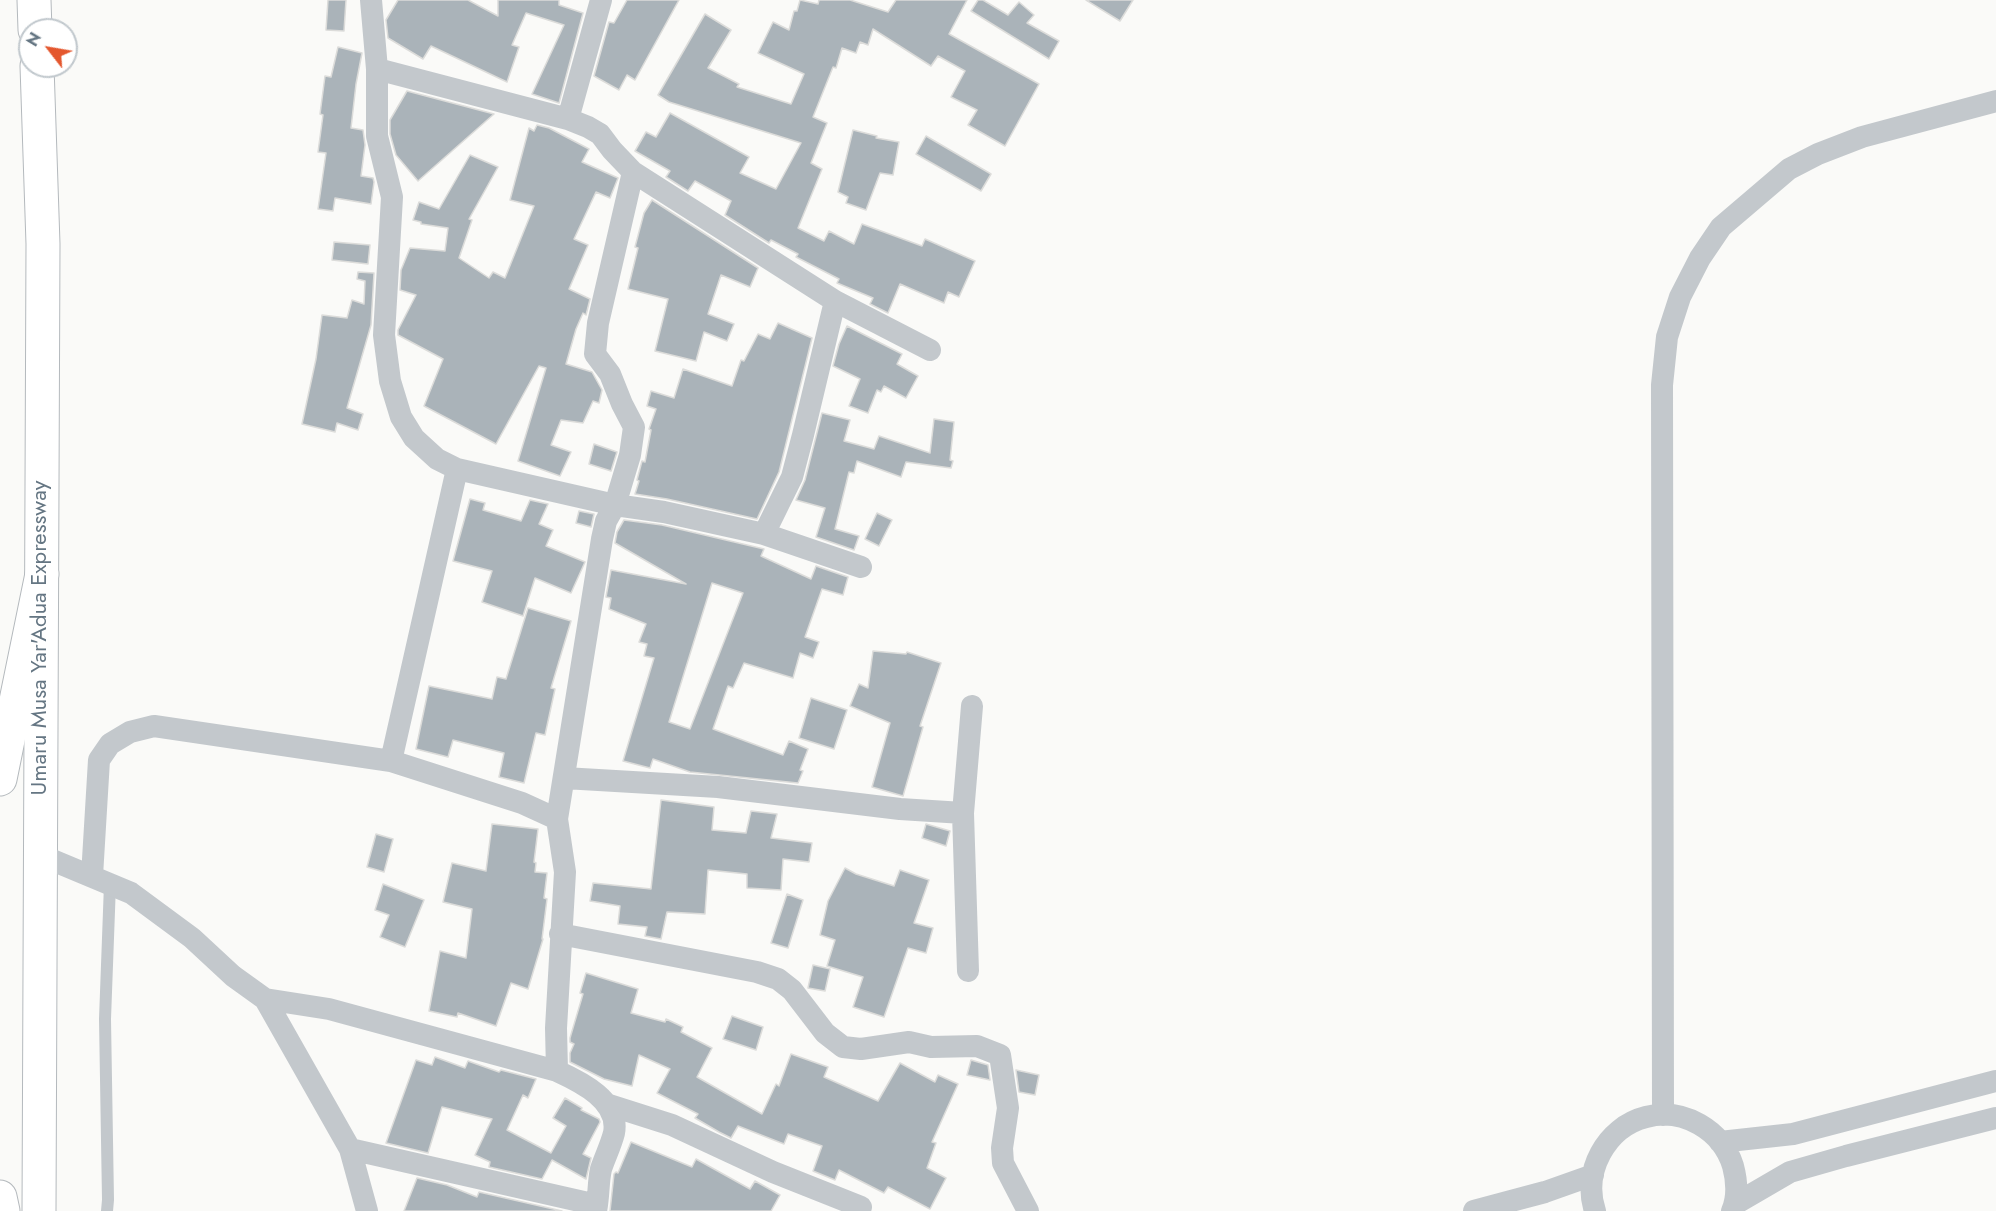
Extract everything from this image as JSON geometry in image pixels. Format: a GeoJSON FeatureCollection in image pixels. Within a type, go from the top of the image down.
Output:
{"type":"FeatureCollection","features":[{"type":"Feature","properties":{"kind":"highway"},"geometry":{"type":"LineString","coordinates":[[34,0],[35,18]]}},
{"type":"Feature","properties":{"kind":"highway","name":"Umaru Musa Yar'Adua Expressway"},"geometry":{"type":"LineString","coordinates":[[37,78],[43,244],[39,1211]]}},
{"type":"Feature","properties":{"kind":"highway"},"geometry":{"type":"LineString","coordinates":[[0,779],[42,574]]}},
{"type":"Feature","properties":{"kind":"highway"},"geometry":{"type":"LineString","coordinates":[[0,1197],[3,1211]]}},
{"type":"Feature","properties":{"kind":"street"},"geometry":{"type":"LineString","coordinates":[[370,0],[377,69],[377,136],[392,197],[384,335],[390,381],[401,417],[414,438],[437,459],[457,469],[615,506],[664,512],[764,534],[861,567]]}},
{"type":"Feature","properties":{"kind":"street"},"geometry":{"type":"LineString","coordinates":[[568,119],[601,0]]}},
{"type":"Feature","properties":{"kind":"street"},"geometry":{"type":"LineString","coordinates":[[377,69],[568,119],[588,127],[600,134],[633,172],[835,301],[930,350]]}},
{"type":"Feature","properties":{"kind":"street"},"geometry":{"type":"LineString","coordinates":[[1663,1115],[1662,385],[1667,337],[1677,307],[1700,258],[1721,227],[1789,169],[1818,154],[1862,137],[1996,101]]}},
{"type":"Feature","properties":{"kind":"street"},"geometry":{"type":"LineString","coordinates":[[557,1071],[556,1028],[565,872],[557,819],[602,539],[606,521],[615,506],[630,455],[634,427],[610,374],[595,354],[598,323],[633,172]]}},
{"type":"Feature","properties":{"kind":"street"},"geometry":{"type":"LineString","coordinates":[[764,534],[792,477],[835,301]]}},
{"type":"Feature","properties":{"kind":"street"},"geometry":{"type":"LineString","coordinates":[[391,761],[457,469]]}},
{"type":"Feature","properties":{"kind":"street"},"geometry":{"type":"LineString","coordinates":[[968,971],[963,813],[972,706]]}},
{"type":"Feature","properties":{"kind":"street"},"geometry":{"type":"LineString","coordinates":[[101,880],[99,760],[110,744],[130,732],[154,726],[391,761],[522,803],[557,819]]}},
{"type":"Feature","properties":{"kind":"street"},"geometry":{"type":"LineString","coordinates":[[564,778],[747,789],[900,809],[963,813]]}},
{"type":"Feature","properties":{"kind":"street"},"geometry":{"type":"LineString","coordinates":[[40,855],[131,893],[192,938],[232,976],[265,999],[350,1149],[367,1211]]}},
{"type":"Feature","properties":{"kind":"street"},"geometry":{"type":"LineString","coordinates":[[560,934],[757,972],[778,979],[792,990],[825,1033],[843,1047],[861,1049],[909,1042],[931,1047],[977,1046],[1000,1055],[1008,1108],[1002,1148],[1003,1163],[1028,1211]]}},
{"type":"Feature","properties":{"kind":"street"},"geometry":{"type":"LineString","coordinates":[[265,999],[329,1009],[557,1071],[591,1089],[606,1104],[613,1117],[614,1131],[600,1171],[597,1208],[350,1149]]}},
{"type":"Feature","properties":{"kind":"street"},"geometry":{"type":"LineString","coordinates":[[1720,1142],[1793,1134],[1996,1081]]}},
{"type":"Feature","properties":{"kind":"street"},"geometry":{"type":"LineString","coordinates":[[606,1104],[672,1125],[773,1172],[861,1207]]}},
{"type":"Feature","properties":{"kind":"street"},"geometry":{"type":"LineString","coordinates":[[1595,1211],[1591,1185],[1595,1162],[1607,1142],[1624,1126],[1646,1117],[1663,1115],[1694,1121],[1715,1135],[1729,1155],[1736,1179],[1733,1207]]}},
{"type":"Feature","properties":{"kind":"street"},"geometry":{"type":"LineString","coordinates":[[1733,1207],[1790,1172],[1996,1118]]}},
{"type":"Feature","properties":{"kind":"street"},"geometry":{"type":"LineString","coordinates":[[1474,1211],[1545,1192],[1593,1175]]}},
{"type":"Feature","properties":{"kind":"lane"},"geometry":{"type":"LineString","coordinates":[[101,880],[107,1211]]}},
{"type":"Feature","properties":{"kind":"building"},"geometry":{"type":"Polygon","coordinates":[[[328,0],[346,0],[344,31],[326,30],[328,0]]]}},
{"type":"Feature","properties":{"kind":"building"},"geometry":{"type":"Polygon","coordinates":[[[398,0],[468,0],[498,16],[498,0],[559,0],[559,5],[583,13],[559,103],[532,94],[564,25],[526,13],[512,45],[519,47],[507,82],[431,46],[423,59],[388,38],[386,20],[398,0]]]}},
{"type":"Feature","properties":{"kind":"building"},"geometry":{"type":"Polygon","coordinates":[[[627,0],[679,0],[635,80],[627,75],[619,90],[594,76],[609,22],[614,23],[627,0]]]}},
{"type":"Feature","properties":{"kind":"building"},"geometry":{"type":"Polygon","coordinates":[[[800,0],[818,4],[819,0],[850,0],[888,12],[896,0],[967,0],[949,34],[1039,84],[1005,146],[968,125],[977,110],[951,97],[965,71],[938,56],[931,66],[873,29],[868,45],[860,42],[856,53],[842,48],[836,68],[833,67],[813,117],[827,123],[811,163],[822,169],[798,228],[824,241],[829,231],[854,244],[862,224],[922,246],[925,239],[975,261],[959,297],[948,292],[944,303],[900,284],[888,313],[870,304],[873,298],[837,283],[839,279],[796,257],[798,254],[771,240],[769,243],[725,215],[731,201],[695,181],[688,191],[666,177],[670,171],[635,151],[646,132],[656,137],[670,113],[749,157],[740,173],[776,189],[801,143],[669,102],[658,95],[705,14],[731,30],[708,68],[739,84],[737,87],[791,104],[804,74],[758,53],[773,22],[789,30],[794,11],[797,11],[800,0]]]}},
{"type":"Feature","properties":{"kind":"building"},"geometry":{"type":"Polygon","coordinates":[[[978,0],[983,0],[1008,15],[1019,2],[1034,15],[1027,23],[1059,41],[1049,59],[971,11],[978,0]]]}},
{"type":"Feature","properties":{"kind":"building"},"geometry":{"type":"Polygon","coordinates":[[[1086,0],[1133,0],[1120,21],[1086,0]]]}},
{"type":"Feature","properties":{"kind":"building"},"geometry":{"type":"Polygon","coordinates":[[[338,47],[362,53],[351,128],[363,130],[365,145],[361,176],[373,178],[374,182],[371,204],[335,198],[333,211],[318,209],[326,153],[318,152],[325,76],[331,77],[338,47]]]}},
{"type":"Feature","properties":{"kind":"building"},"geometry":{"type":"Polygon","coordinates":[[[407,91],[494,114],[418,181],[396,155],[390,134],[390,120],[407,91]]]}},
{"type":"Feature","properties":{"kind":"building"},"geometry":{"type":"Polygon","coordinates":[[[537,125],[549,128],[589,149],[582,162],[618,178],[610,198],[596,192],[574,239],[588,245],[569,289],[590,299],[586,315],[583,313],[576,329],[566,364],[592,372],[602,390],[599,403],[593,401],[583,423],[561,420],[551,445],[571,452],[560,476],[518,461],[546,368],[539,366],[496,444],[424,406],[443,359],[398,335],[398,330],[416,295],[400,290],[401,270],[410,248],[445,251],[448,228],[421,224],[413,220],[419,202],[439,209],[470,155],[498,167],[469,219],[472,220],[459,258],[489,278],[493,272],[505,278],[534,206],[510,200],[529,128],[534,131],[537,125]]]}},
{"type":"Feature","properties":{"kind":"building"},"geometry":{"type":"Polygon","coordinates":[[[853,130],[877,136],[876,138],[899,142],[893,175],[880,173],[866,210],[846,203],[848,197],[838,192],[853,130]]]}},
{"type":"Feature","properties":{"kind":"building"},"geometry":{"type":"Polygon","coordinates":[[[926,136],[991,174],[981,191],[916,154],[926,136]]]}},
{"type":"Feature","properties":{"kind":"building"},"geometry":{"type":"Polygon","coordinates":[[[652,200],[758,268],[750,287],[721,275],[708,314],[734,324],[727,341],[704,332],[696,361],[655,351],[668,299],[628,289],[638,248],[635,247],[644,213],[652,200]]]}},
{"type":"Feature","properties":{"kind":"building"},"geometry":{"type":"Polygon","coordinates":[[[334,242],[370,245],[368,264],[332,260],[334,242]]]}},
{"type":"Feature","properties":{"kind":"building"},"geometry":{"type":"Polygon","coordinates":[[[358,272],[374,273],[371,325],[347,408],[363,414],[358,430],[337,423],[335,432],[302,424],[316,359],[322,315],[347,318],[352,300],[364,304],[365,281],[357,279],[358,272]]]}},
{"type":"Feature","properties":{"kind":"building"},"geometry":{"type":"Polygon","coordinates":[[[778,323],[812,338],[779,472],[757,519],[635,494],[642,461],[645,462],[651,430],[649,429],[656,409],[647,406],[651,391],[674,398],[683,369],[732,386],[741,360],[744,361],[758,334],[770,339],[778,323]]]}},
{"type":"Feature","properties":{"kind":"building"},"geometry":{"type":"Polygon","coordinates":[[[847,326],[902,354],[897,364],[918,376],[906,398],[884,386],[881,392],[877,390],[868,413],[849,406],[860,379],[833,366],[847,326]]]}},
{"type":"Feature","properties":{"kind":"building"},"geometry":{"type":"Polygon","coordinates":[[[822,413],[850,420],[844,441],[874,449],[879,436],[930,453],[934,419],[954,422],[951,468],[906,462],[901,477],[857,461],[854,473],[849,472],[835,529],[859,536],[854,550],[816,537],[825,508],[796,500],[805,480],[822,413]]]}},
{"type":"Feature","properties":{"kind":"building"},"geometry":{"type":"Polygon","coordinates":[[[594,444],[617,452],[611,471],[589,464],[594,444]]]}},
{"type":"Feature","properties":{"kind":"building"},"geometry":{"type":"Polygon","coordinates":[[[470,499],[485,503],[483,510],[521,521],[530,500],[548,504],[539,524],[553,530],[546,546],[585,562],[571,593],[535,578],[523,616],[482,602],[492,571],[453,561],[470,499]]]}},
{"type":"Feature","properties":{"kind":"building"},"geometry":{"type":"Polygon","coordinates":[[[579,511],[594,514],[591,527],[576,523],[579,511]]]}},
{"type":"Feature","properties":{"kind":"building"},"geometry":{"type":"Polygon","coordinates":[[[877,513],[892,520],[879,546],[865,539],[877,513]]]}},
{"type":"Feature","properties":{"kind":"building"},"geometry":{"type":"Polygon","coordinates":[[[624,520],[662,525],[764,549],[761,556],[811,579],[816,566],[848,577],[843,595],[822,589],[805,637],[819,642],[813,658],[800,653],[793,678],[744,663],[733,688],[728,686],[713,729],[783,755],[789,741],[808,749],[798,783],[690,772],[653,759],[650,768],[623,761],[654,658],[644,656],[647,644],[639,642],[646,624],[609,609],[611,598],[606,597],[611,570],[686,584],[615,543],[617,532],[624,520]],[[712,583],[669,722],[690,729],[743,593],[712,583]]]}},
{"type":"Feature","properties":{"kind":"building"},"geometry":{"type":"Polygon","coordinates":[[[528,608],[571,621],[551,688],[555,689],[545,735],[536,733],[524,783],[499,777],[504,753],[453,740],[448,757],[416,749],[429,686],[492,699],[497,677],[506,679],[528,608]]]}},
{"type":"Feature","properties":{"kind":"building"},"geometry":{"type":"Polygon","coordinates":[[[873,651],[906,654],[907,652],[941,663],[920,726],[923,727],[903,796],[872,787],[890,723],[850,706],[859,684],[868,688],[873,651]]]}},
{"type":"Feature","properties":{"kind":"building"},"geometry":{"type":"Polygon","coordinates":[[[811,698],[847,710],[834,749],[799,738],[811,698]]]}},
{"type":"Feature","properties":{"kind":"building"},"geometry":{"type":"Polygon","coordinates":[[[661,800],[714,807],[712,830],[746,833],[751,811],[777,814],[771,838],[812,843],[809,862],[783,859],[781,890],[747,888],[747,874],[708,870],[705,914],[667,912],[661,939],[645,936],[647,927],[618,924],[620,906],[590,901],[593,883],[651,889],[661,800]]]}},
{"type":"Feature","properties":{"kind":"building"},"geometry":{"type":"Polygon","coordinates":[[[492,824],[538,829],[535,872],[547,873],[543,939],[528,989],[511,983],[496,1026],[458,1013],[457,1017],[429,1011],[440,951],[466,958],[472,909],[443,902],[452,863],[486,871],[492,824]]]}},
{"type":"Feature","properties":{"kind":"building"},"geometry":{"type":"Polygon","coordinates":[[[926,824],[950,831],[946,846],[922,838],[926,824]]]}},
{"type":"Feature","properties":{"kind":"building"},"geometry":{"type":"Polygon","coordinates":[[[376,834],[393,839],[384,872],[367,867],[376,834]]]}},
{"type":"Feature","properties":{"kind":"building"},"geometry":{"type":"Polygon","coordinates":[[[845,868],[856,874],[894,886],[900,870],[929,880],[914,923],[933,928],[926,953],[908,948],[884,1017],[853,1007],[863,977],[827,966],[835,940],[820,935],[828,901],[845,868]]]}},
{"type":"Feature","properties":{"kind":"building"},"geometry":{"type":"Polygon","coordinates":[[[383,884],[424,900],[405,947],[380,937],[389,915],[375,910],[383,884]]]}},
{"type":"Feature","properties":{"kind":"building"},"geometry":{"type":"Polygon","coordinates":[[[787,894],[803,900],[788,948],[771,943],[787,894]]]}},
{"type":"Feature","properties":{"kind":"building"},"geometry":{"type":"Polygon","coordinates":[[[813,965],[830,969],[825,991],[808,988],[813,965]]]}},
{"type":"Feature","properties":{"kind":"building"},"geometry":{"type":"Polygon","coordinates":[[[586,973],[638,989],[631,1013],[665,1022],[666,1019],[683,1027],[681,1032],[712,1048],[697,1077],[762,1114],[776,1084],[779,1086],[791,1054],[828,1067],[824,1077],[878,1101],[900,1063],[935,1082],[938,1075],[958,1084],[932,1142],[936,1143],[927,1168],[946,1178],[930,1209],[888,1187],[884,1193],[839,1170],[835,1180],[813,1171],[822,1146],[788,1134],[784,1144],[738,1126],[731,1138],[719,1132],[695,1118],[698,1114],[657,1093],[670,1069],[639,1055],[632,1086],[604,1079],[570,1062],[570,1053],[574,1044],[570,1042],[570,1038],[583,994],[580,993],[586,973]]]}},
{"type":"Feature","properties":{"kind":"building"},"geometry":{"type":"Polygon","coordinates":[[[732,1016],[763,1027],[756,1050],[723,1039],[732,1016]]]}},
{"type":"Feature","properties":{"kind":"building"},"geometry":{"type":"Polygon","coordinates":[[[435,1057],[465,1068],[468,1061],[499,1072],[501,1070],[536,1079],[528,1098],[523,1095],[507,1130],[551,1153],[566,1126],[553,1118],[565,1098],[582,1108],[581,1110],[599,1119],[600,1122],[583,1154],[591,1158],[586,1179],[552,1160],[542,1179],[489,1167],[490,1162],[475,1155],[492,1119],[442,1107],[428,1153],[386,1143],[416,1060],[432,1065],[435,1057]]]}},
{"type":"Feature","properties":{"kind":"building"},"geometry":{"type":"Polygon","coordinates":[[[971,1060],[988,1065],[990,1080],[967,1075],[971,1060]]]}},
{"type":"Feature","properties":{"kind":"building"},"geometry":{"type":"Polygon","coordinates":[[[1016,1070],[1039,1075],[1035,1095],[1019,1092],[1016,1070]]]}},
{"type":"Feature","properties":{"kind":"building"},"geometry":{"type":"Polygon","coordinates":[[[631,1142],[692,1167],[696,1159],[750,1189],[755,1181],[780,1195],[771,1211],[610,1211],[614,1174],[618,1173],[631,1142]]]}},
{"type":"Feature","properties":{"kind":"building"},"geometry":{"type":"Polygon","coordinates":[[[417,1178],[447,1185],[477,1197],[479,1192],[562,1211],[404,1211],[417,1178]]]}}]}
